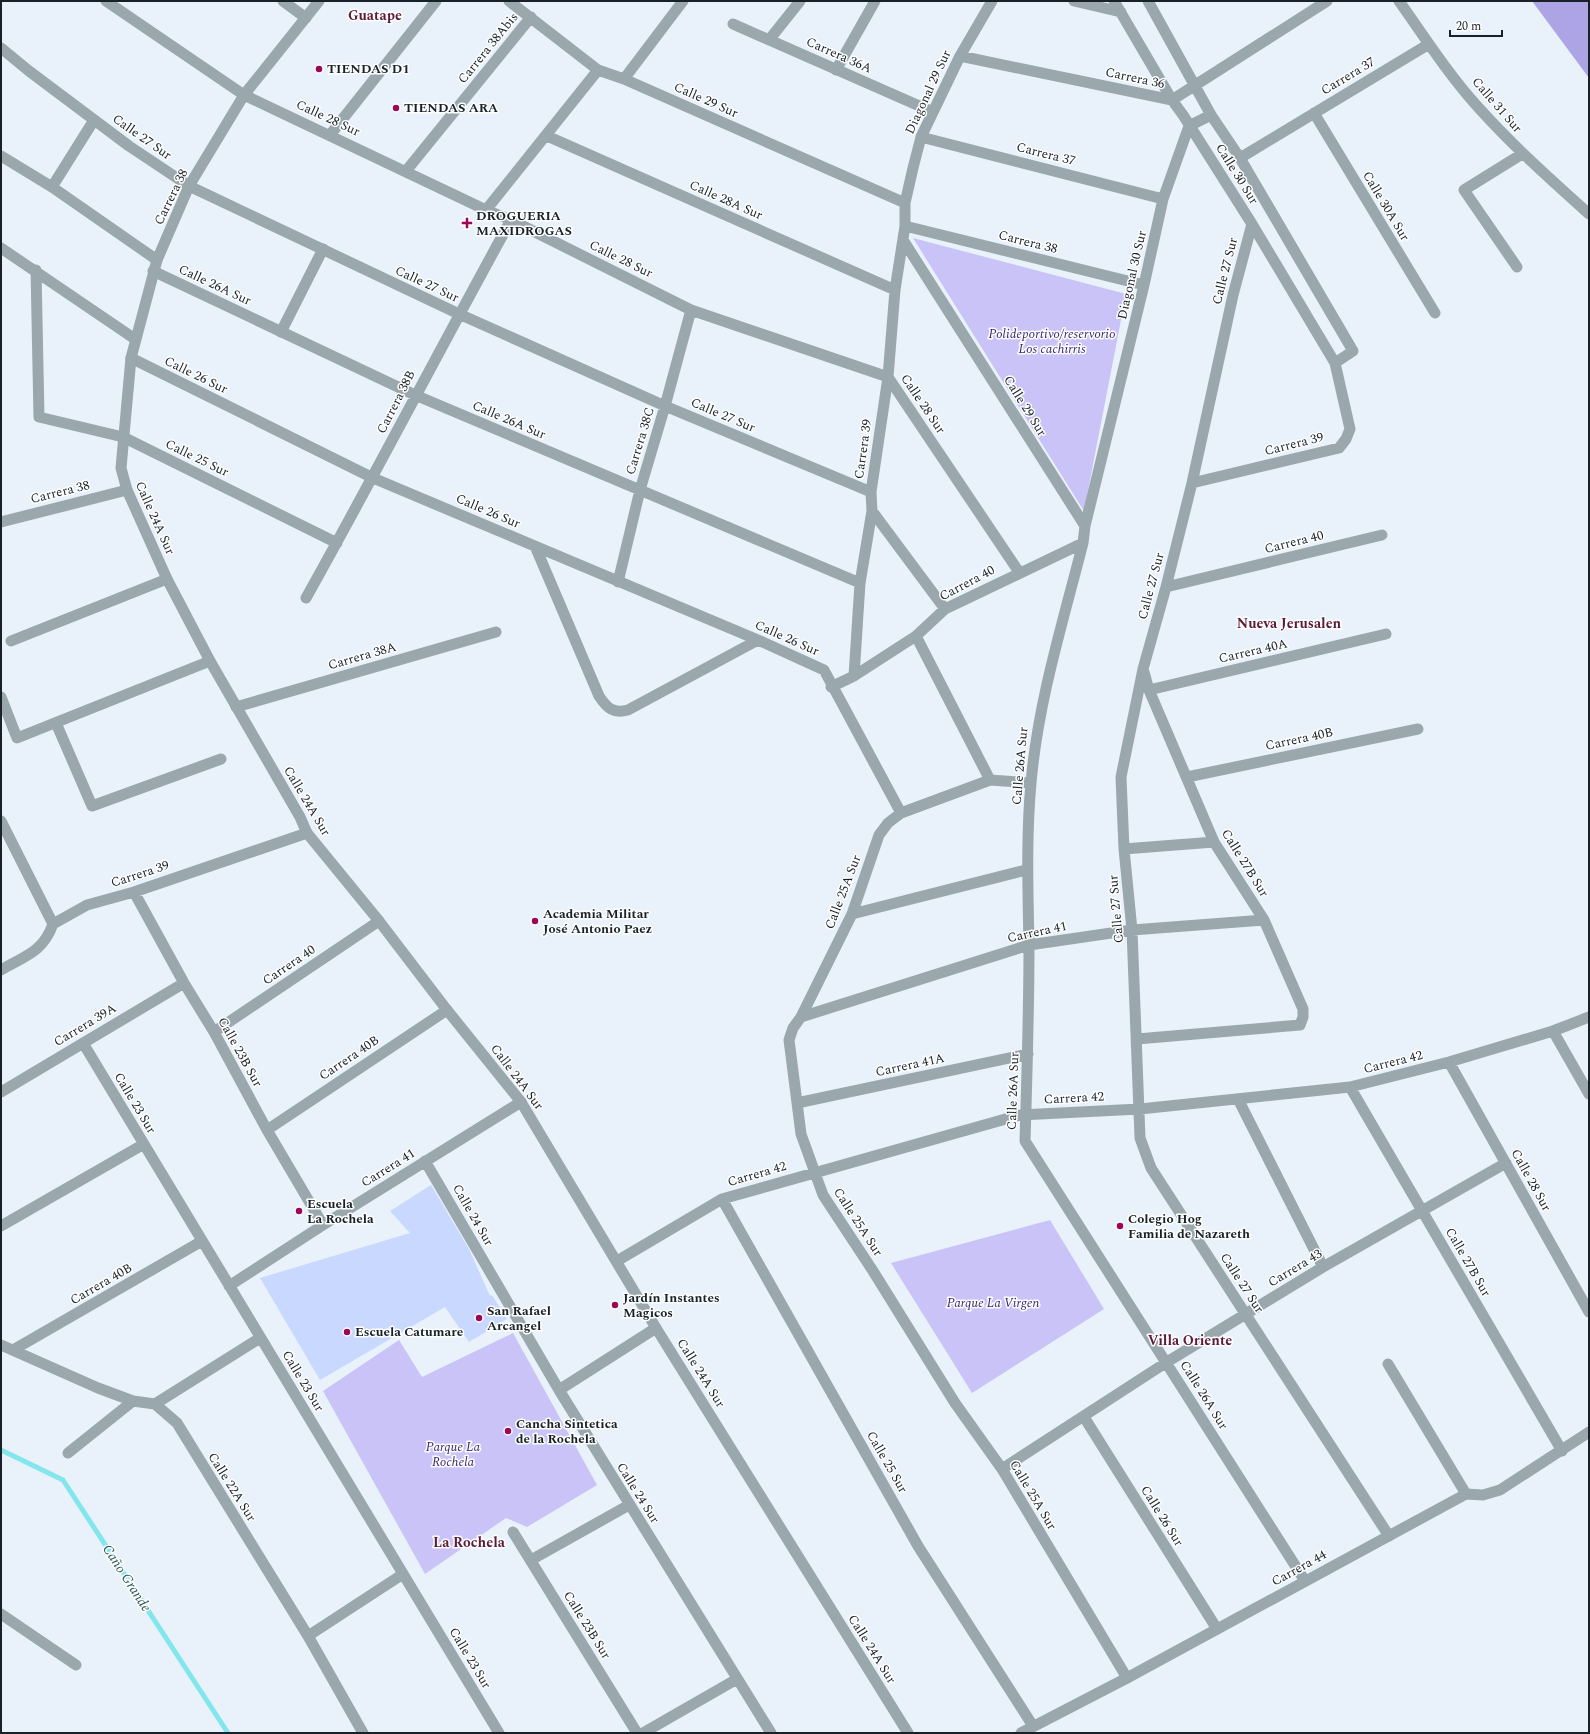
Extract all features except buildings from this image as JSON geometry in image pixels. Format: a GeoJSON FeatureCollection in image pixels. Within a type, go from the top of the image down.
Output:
{"type":"FeatureCollection","features":[{"type":"Feature","properties":{"kind":"street","name":"Calle 28 Sur"},"geometry":{"type":"LineString","coordinates":[[106,1],[244,95],[486,210],[511,220],[691,310],[888,377],[1019,572]]}},
{"type":"Feature","properties":{"kind":"street"},"geometry":{"type":"LineString","coordinates":[[283,1],[306,18]]}},
{"type":"Feature","properties":{"kind":"street","name":"Carrera 38"},"geometry":{"type":"LineString","coordinates":[[123,437],[131,358],[135,339],[153,271],[189,186],[244,95],[319,1]]}},
{"type":"Feature","properties":{"kind":"street"},"geometry":{"type":"LineString","coordinates":[[330,135],[436,1]]}},
{"type":"Feature","properties":{"kind":"street","name":"Calle 29 Sur"},"geometry":{"type":"LineString","coordinates":[[509,1],[598,70],[624,79],[905,203]]}},
{"type":"Feature","properties":{"kind":"street"},"geometry":{"type":"LineString","coordinates":[[624,79],[683,1]]}},
{"type":"Feature","properties":{"kind":"street"},"geometry":{"type":"LineString","coordinates":[[769,40],[800,1]]}},
{"type":"Feature","properties":{"kind":"street"},"geometry":{"type":"LineString","coordinates":[[836,70],[875,1]]}},
{"type":"Feature","properties":{"kind":"street","name":"Diagonal 29 Sur"},"geometry":{"type":"LineString","coordinates":[[905,226],[905,203],[921,137],[960,56],[992,1]]}},
{"type":"Feature","properties":{"kind":"street"},"geometry":{"type":"LineString","coordinates":[[1074,1],[1121,12]]}},
{"type":"Feature","properties":{"kind":"street","name":"Calle 30 Sur"},"geometry":{"type":"LineString","coordinates":[[1114,1],[1172,100],[1252,224],[1335,363],[1353,351],[1240,158],[1211,115],[1151,2]]}},
{"type":"Feature","properties":{"kind":"street","name":"Carrera 36"},"geometry":{"type":"LineString","coordinates":[[960,56],[1172,100],[1326,1]]}},
{"type":"Feature","properties":{"kind":"street","name":"Calle 31 Sur"},"geometry":{"type":"LineString","coordinates":[[1399,1],[1429,44],[1476,105],[1522,154],[1589,214]]}},
{"type":"Feature","properties":{"kind":"street","name":"Carrera 38Abis"},"geometry":{"type":"LineString","coordinates":[[406,171],[531,17]]}},
{"type":"Feature","properties":{"kind":"street","name":"Carrera 36A"},"geometry":{"type":"LineString","coordinates":[[732,24],[933,112]]}},
{"type":"Feature","properties":{"kind":"street","name":"Carrera 37"},"geometry":{"type":"LineString","coordinates":[[1240,158],[1429,44]]}},
{"type":"Feature","properties":{"kind":"street","name":"Calle 27 Sur"},"geometry":{"type":"LineString","coordinates":[[1,48],[29,71],[129,146],[189,186],[459,314],[665,406],[871,492]]}},
{"type":"Feature","properties":{"kind":"street"},"geometry":{"type":"LineString","coordinates":[[486,210],[598,70]]}},
{"type":"Feature","properties":{"kind":"street","name":"Calle 30A Sur"},"geometry":{"type":"LineString","coordinates":[[1314,113],[1435,313]]}},
{"type":"Feature","properties":{"kind":"street"},"geometry":{"type":"LineString","coordinates":[[1189,126],[1211,115]]}},
{"type":"Feature","properties":{"kind":"street"},"geometry":{"type":"LineString","coordinates":[[52,187],[94,120]]}},
{"type":"Feature","properties":{"kind":"street","name":"Diagonal 30 Sur"},"geometry":{"type":"LineString","coordinates":[[1085,526],[1144,285],[1163,199],[1189,126]]}},
{"type":"Feature","properties":{"kind":"street","name":"Calle 28A Sur"},"geometry":{"type":"LineString","coordinates":[[546,136],[895,290]]}},
{"type":"Feature","properties":{"kind":"street","name":"Carrera 37"},"geometry":{"type":"LineString","coordinates":[[921,137],[1163,199]]}},
{"type":"Feature","properties":{"kind":"street"},"geometry":{"type":"LineString","coordinates":[[1517,267],[1464,190],[1522,154]]}},
{"type":"Feature","properties":{"kind":"street"},"geometry":{"type":"LineString","coordinates":[[1,156],[52,187],[157,260]]}},
{"type":"Feature","properties":{"kind":"street","name":"Carrera 38B"},"geometry":{"type":"LineString","coordinates":[[306,598],[373,478],[415,395],[511,220]]}},
{"type":"Feature","properties":{"kind":"street","name":"Calle 27 Sur"},"geometry":{"type":"LineString","coordinates":[[1252,224],[1233,295],[1192,484],[1166,587],[1143,669],[1121,777],[1124,849],[1132,930],[1138,1039],[1140,1138],[1151,1168],[1389,1536]]}},
{"type":"Feature","properties":{"kind":"street","name":"Carrera 38"},"geometry":{"type":"LineString","coordinates":[[905,226],[1144,285]]}},
{"type":"Feature","properties":{"kind":"street","name":"Carrera 39"},"geometry":{"type":"LineString","coordinates":[[854,676],[860,583],[872,511],[871,492],[888,377],[895,290],[905,226]]}},
{"type":"Feature","properties":{"kind":"street","name":"Calle 29 Sur"},"geometry":{"type":"LineString","coordinates":[[903,240],[1085,526]]}},
{"type":"Feature","properties":{"kind":"street"},"geometry":{"type":"LineString","coordinates":[[1,248],[36,270],[135,339]]}},
{"type":"Feature","properties":{"kind":"street"},"geometry":{"type":"LineString","coordinates":[[281,332],[323,249]]}},
{"type":"Feature","properties":{"kind":"street","name":"Calle 25 Sur"},"geometry":{"type":"LineString","coordinates":[[36,270],[39,417],[123,437],[337,543]]}},
{"type":"Feature","properties":{"kind":"street","name":"Calle 26A Sur"},"geometry":{"type":"LineString","coordinates":[[153,271],[415,395],[860,583]]}},
{"type":"Feature","properties":{"kind":"street","name":"Carrera 38C"},"geometry":{"type":"LineString","coordinates":[[618,582],[640,490],[691,310]]}},
{"type":"Feature","properties":{"kind":"street","name":"Calle 26 Sur"},"geometry":{"type":"LineString","coordinates":[[131,358],[373,478],[758,640],[824,670],[831,687]]}},
{"type":"Feature","properties":{"kind":"street","name":"Carrera 39"},"geometry":{"type":"LineString","coordinates":[[1192,484],[1339,448],[1346,439],[1350,429],[1335,363]]}},
{"type":"Feature","properties":{"kind":"street","name":"Calle 24A Sur"},"geometry":{"type":"LineString","coordinates":[[123,437],[121,468],[127,490],[167,579],[210,661],[300,817],[307,833],[379,921],[447,1010],[522,1102],[656,1328],[908,1733]]}},
{"type":"Feature","properties":{"kind":"street","name":"Carrera 38"},"geometry":{"type":"LineString","coordinates":[[1,522],[127,490]]}},
{"type":"Feature","properties":{"kind":"street"},"geometry":{"type":"LineString","coordinates":[[872,511],[945,609]]}},
{"type":"Feature","properties":{"kind":"street","name":"Calle 26A Sur"},"geometry":{"type":"LineString","coordinates":[[1085,526],[1083,543],[1038,718],[1030,783],[1026,870],[1029,945],[1028,1054],[1025,1140],[1305,1581]]}},
{"type":"Feature","properties":{"kind":"street","name":"Carrera 40"},"geometry":{"type":"LineString","coordinates":[[1166,587],[1382,535]]}},
{"type":"Feature","properties":{"kind":"street","name":"Carrera 40"},"geometry":{"type":"LineString","coordinates":[[831,687],[854,676],[916,636],[945,609],[1019,572],[1083,543]]}},
{"type":"Feature","properties":{"kind":"street"},"geometry":{"type":"LineString","coordinates":[[535,546],[599,696],[606,706],[613,711],[620,712],[628,710],[758,640]]}},
{"type":"Feature","properties":{"kind":"street"},"geometry":{"type":"LineString","coordinates":[[11,641],[167,579]]}},
{"type":"Feature","properties":{"kind":"street","name":"Carrera 38A"},"geometry":{"type":"LineString","coordinates":[[236,707],[496,632]]}},
{"type":"Feature","properties":{"kind":"street","name":"Carrera 40A"},"geometry":{"type":"LineString","coordinates":[[1149,690],[1386,634]]}},
{"type":"Feature","properties":{"kind":"street"},"geometry":{"type":"LineString","coordinates":[[916,636],[990,780]]}},
{"type":"Feature","properties":{"kind":"street"},"geometry":{"type":"LineString","coordinates":[[1,697],[17,738],[210,661]]}},
{"type":"Feature","properties":{"kind":"street","name":"Calle 27B Sur"},"geometry":{"type":"LineString","coordinates":[[1138,1039],[1300,1025],[1303,1017],[1303,1009],[1264,920],[1214,842],[1149,690],[1143,669]]}},
{"type":"Feature","properties":{"kind":"street"},"geometry":{"type":"LineString","coordinates":[[831,687],[901,813],[990,780],[1030,783]]}},
{"type":"Feature","properties":{"kind":"street"},"geometry":{"type":"LineString","coordinates":[[56,723],[92,806],[221,759]]}},
{"type":"Feature","properties":{"kind":"street","name":"Carrera 40B"},"geometry":{"type":"LineString","coordinates":[[1187,777],[1418,729]]}},
{"type":"Feature","properties":{"kind":"street","name":"Calle 25A Sur"},"geometry":{"type":"LineString","coordinates":[[901,813],[888,823],[879,835],[852,914],[801,1017],[793,1028],[789,1040],[801,1134],[823,1196],[873,1271],[955,1403],[1002,1469],[1127,1678]]}},
{"type":"Feature","properties":{"kind":"street"},"geometry":{"type":"LineString","coordinates":[[1,822],[53,924],[48,937],[40,948],[1,970]]}},
{"type":"Feature","properties":{"kind":"street","name":"Carrera 39"},"geometry":{"type":"LineString","coordinates":[[53,924],[87,905],[134,892],[307,833]]}},
{"type":"Feature","properties":{"kind":"street"},"geometry":{"type":"LineString","coordinates":[[1124,849],[1214,842]]}},
{"type":"Feature","properties":{"kind":"street"},"geometry":{"type":"LineString","coordinates":[[852,914],[1026,870]]}},
{"type":"Feature","properties":{"kind":"street","name":"Calle 23B Sur"},"geometry":{"type":"LineString","coordinates":[[134,892],[184,983],[214,1032],[266,1130],[323,1225]]}},
{"type":"Feature","properties":{"kind":"street","name":"Carrera 41"},"geometry":{"type":"LineString","coordinates":[[801,1017],[1029,945],[1132,930],[1264,920]]}},
{"type":"Feature","properties":{"kind":"street","name":"Carrera 40"},"geometry":{"type":"LineString","coordinates":[[214,1032],[379,921]]}},
{"type":"Feature","properties":{"kind":"street","name":"Carrera 39A"},"geometry":{"type":"LineString","coordinates":[[1,1092],[184,983]]}},
{"type":"Feature","properties":{"kind":"street","name":"Carrera 40B"},"geometry":{"type":"LineString","coordinates":[[266,1130],[447,1010]]}},
{"type":"Feature","properties":{"kind":"street","name":"Carrera 42"},"geometry":{"type":"LineString","coordinates":[[617,1261],[722,1199],[1020,1115],[1140,1109],[1350,1087],[1449,1062],[1553,1031],[1589,1017]]}},
{"type":"Feature","properties":{"kind":"street"},"geometry":{"type":"LineString","coordinates":[[1553,1031],[1589,1094]]}},
{"type":"Feature","properties":{"kind":"street","name":"Calle 23 Sur"},"geometry":{"type":"LineString","coordinates":[[82,1043],[499,1733]]}},
{"type":"Feature","properties":{"kind":"street","name":"Carrera 41A"},"geometry":{"type":"LineString","coordinates":[[797,1103],[1028,1054]]}},
{"type":"Feature","properties":{"kind":"street","name":"Calle 28 Sur"},"geometry":{"type":"LineString","coordinates":[[1449,1062],[1589,1312]]}},
{"type":"Feature","properties":{"kind":"street","name":"Calle 27B Sur"},"geometry":{"type":"LineString","coordinates":[[1350,1087],[1562,1451]]}},
{"type":"Feature","properties":{"kind":"street"},"geometry":{"type":"LineString","coordinates":[[1238,1099],[1323,1267]]}},
{"type":"Feature","properties":{"kind":"street","name":"Carrera 41"},"geometry":{"type":"LineString","coordinates":[[229,1286],[323,1225],[522,1102]]}},
{"type":"Feature","properties":{"kind":"street"},"geometry":{"type":"LineString","coordinates":[[1,1226],[144,1144]]}},
{"type":"Feature","properties":{"kind":"street","name":"Calle 24 Sur"},"geometry":{"type":"LineString","coordinates":[[425,1161],[558,1390],[771,1733]]}},
{"type":"Feature","properties":{"kind":"street","name":"Carrera 43"},"geometry":{"type":"LineString","coordinates":[[1002,1469],[1167,1362],[1323,1267],[1506,1163]]}},
{"type":"Feature","properties":{"kind":"street","name":"Calle 25 Sur"},"geometry":{"type":"LineString","coordinates":[[722,1199],[918,1546],[1035,1730]]}},
{"type":"Feature","properties":{"kind":"street","name":"Carrera 40B"},"geometry":{"type":"LineString","coordinates":[[13,1350],[202,1241]]}},
{"type":"Feature","properties":{"kind":"street"},"geometry":{"type":"LineString","coordinates":[[558,1390],[656,1328]]}},
{"type":"Feature","properties":{"kind":"street"},"geometry":{"type":"LineString","coordinates":[[1,1345],[98,1388],[133,1401],[155,1404],[260,1338]]}},
{"type":"Feature","properties":{"kind":"street"},"geometry":{"type":"LineString","coordinates":[[1388,1364],[1466,1494]]}},
{"type":"Feature","properties":{"kind":"street"},"geometry":{"type":"LineString","coordinates":[[68,1453],[133,1401]]}},
{"type":"Feature","properties":{"kind":"street","name":"Calle 22A Sur"},"geometry":{"type":"LineString","coordinates":[[155,1404],[177,1423],[308,1636],[363,1733]]}},
{"type":"Feature","properties":{"kind":"street","name":"Calle 26 Sur"},"geometry":{"type":"LineString","coordinates":[[1084,1417],[1217,1629]]}},
{"type":"Feature","properties":{"kind":"street","name":"Carrera 44"},"geometry":{"type":"LineString","coordinates":[[1020,1733],[1035,1730],[1127,1678],[1466,1494],[1483,1495],[1500,1490],[1589,1432]]}},
{"type":"Feature","properties":{"kind":"street"},"geometry":{"type":"LineString","coordinates":[[531,1560],[629,1505]]}},
{"type":"Feature","properties":{"kind":"street","name":"Calle 23B Sur"},"geometry":{"type":"LineString","coordinates":[[513,1532],[637,1733]]}},
{"type":"Feature","properties":{"kind":"street"},"geometry":{"type":"LineString","coordinates":[[308,1636],[403,1574]]}},
{"type":"Feature","properties":{"kind":"street"},"geometry":{"type":"LineString","coordinates":[[1,1614],[76,1665]]}},
{"type":"Feature","properties":{"kind":"street"},"geometry":{"type":"LineString","coordinates":[[643,1733],[737,1679]]}},
{"type":"Feature","properties":{"kind":"green space","name":"Polideportivo/reservorio Los cachirris"},"geometry":{"type":"Polygon","coordinates":[[[913,238],[1126,294],[1084,511],[913,238]]]}},
{"type":"Feature","properties":{"kind":"green space","name":"Parque La Virgen"},"geometry":{"type":"Polygon","coordinates":[[[1050,1220],[1104,1309],[972,1393],[891,1263],[1050,1220]]]}},
{"type":"Feature","properties":{"kind":"green space","name":"Parque La Rochela"},"geometry":{"type":"Polygon","coordinates":[[[513,1333],[597,1485],[527,1527],[506,1518],[425,1574],[323,1391],[399,1340],[422,1377],[513,1333]]]}},
{"type":"Feature","properties":{"kind":"shaded area"},"geometry":{"type":"Polygon","coordinates":[[[1532,1],[1589,1],[1589,78],[1532,1]]]}},
{"type":"Feature","properties":{"kind":"waterway","name":"Caño Grande"},"geometry":{"type":"LineString","coordinates":[[1,1450],[63,1480],[228,1733]]}},
{"type":"Feature","properties":{"kind":"place","name":"TIENDAS D1"},"geometry":{"type":"Point","coordinates":[319,69]}},
{"type":"Feature","properties":{"kind":"place","name":"TIENDAS ARA"},"geometry":{"type":"Point","coordinates":[396,108]}},
{"type":"Feature","properties":{"kind":"place","name":"DROGUERIA MAXIDROGAS"},"geometry":{"type":"Point","coordinates":[467,223]}},
{"type":"Feature","properties":{"kind":"place","name":"Academia Militar José Antonio Paez"},"geometry":{"type":"Point","coordinates":[535,921]}},
{"type":"Feature","properties":{"kind":"place","name":"Escuela La Rochela"},"geometry":{"type":"Point","coordinates":[299,1211]}},
{"type":"Feature","properties":{"kind":"place","name":"Colegio Hog Familia de Nazareth"},"geometry":{"type":"Point","coordinates":[1120,1226]}},
{"type":"Feature","properties":{"kind":"place","name":"Jardín Instantes Magicos"},"geometry":{"type":"Point","coordinates":[615,1305]}},
{"type":"Feature","properties":{"kind":"place","name":"San Rafael Arcangel"},"geometry":{"type":"Point","coordinates":[479,1318]}},
{"type":"Feature","properties":{"kind":"place","name":"Escuela Catumare"},"geometry":{"type":"Point","coordinates":[347,1332]}},
{"type":"Feature","properties":{"kind":"place","name":"Cancha Sintetica de la Rochela"},"geometry":{"type":"Point","coordinates":[508,1431]}},
{"type":"Feature","properties":{"kind":"district","name":"Guatape"},"geometry":{"type":"Point","coordinates":[375,15]}},
{"type":"Feature","properties":{"kind":"district","name":"Nueva Jerusalen"},"geometry":{"type":"Point","coordinates":[1289,623]}},
{"type":"Feature","properties":{"kind":"district","name":"Villa Oriente"},"geometry":{"type":"Point","coordinates":[1190,1340]}},
{"type":"Feature","properties":{"kind":"district","name":"La Rochela"},"geometry":{"type":"Point","coordinates":[469,1542]}}]}
